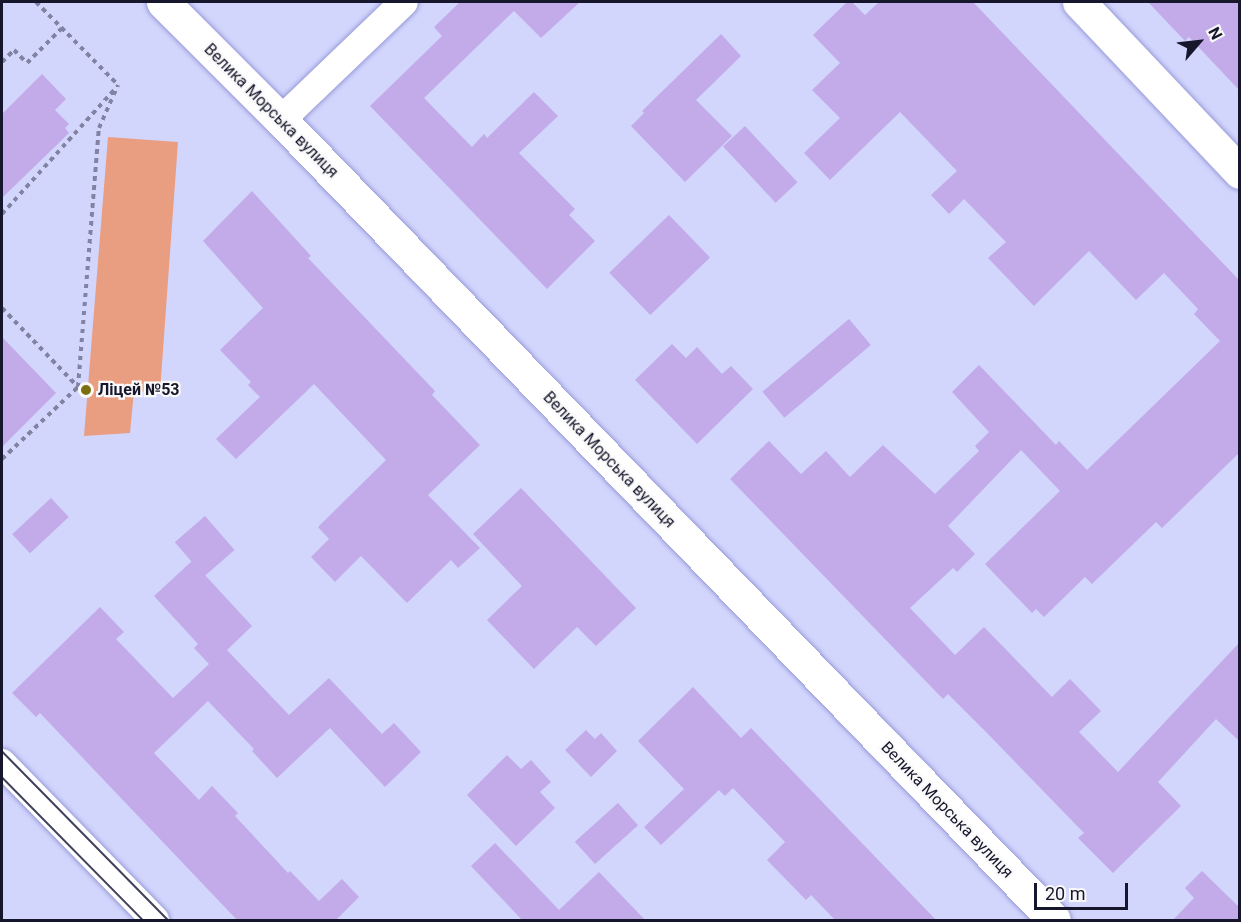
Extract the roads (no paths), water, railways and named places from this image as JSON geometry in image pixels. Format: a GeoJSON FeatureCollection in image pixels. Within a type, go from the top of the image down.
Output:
{"type":"FeatureCollection","features":[{"type":"Feature","properties":{"kind":"street","name":"Велика Морська вулиця"},"geometry":{"type":"LineString","coordinates":[[163,2],[281,120],[1054,921]]}},
{"type":"Feature","properties":{"kind":"street"},"geometry":{"type":"LineString","coordinates":[[281,120],[404,2]]}},
{"type":"Feature","properties":{"kind":"street"},"geometry":{"type":"LineString","coordinates":[[1079,2],[1239,172]]}},
{"type":"Feature","properties":{"kind":"street"},"geometry":{"type":"LineString","coordinates":[[2,763],[155,921]]}},
{"type":"Feature","properties":{"kind":"tram line"},"geometry":{"type":"LineString","coordinates":[[2,751],[168,920]]}},
{"type":"Feature","properties":{"kind":"tram line"},"geometry":{"type":"LineString","coordinates":[[2,777],[143,920]]}},
{"type":"Feature","properties":{"kind":"place","name":"Ліцей №53"},"geometry":{"type":"Point","coordinates":[86,390]}}]}
